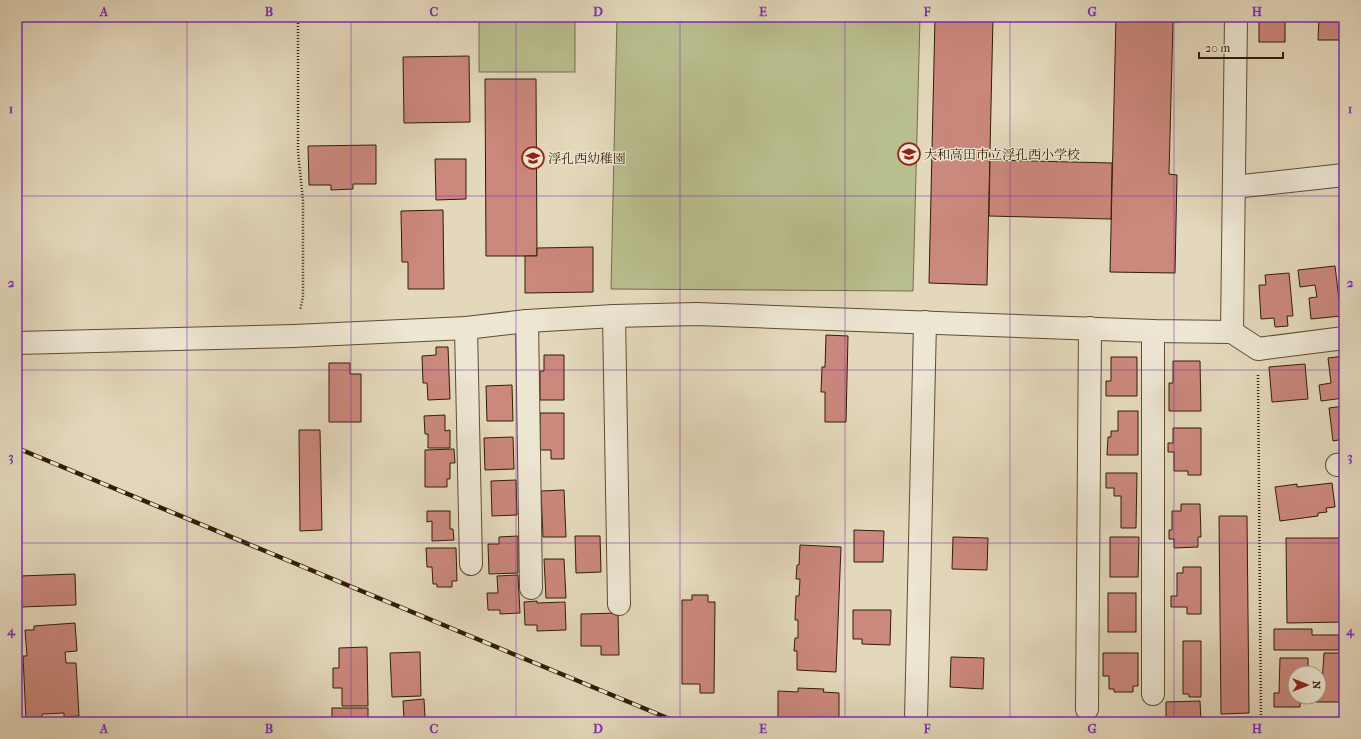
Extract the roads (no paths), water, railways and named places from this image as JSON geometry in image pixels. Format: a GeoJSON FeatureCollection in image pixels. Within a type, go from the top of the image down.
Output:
{"type":"FeatureCollection","features":[{"type":"Feature","properties":{"kind":"street"},"geometry":{"type":"LineString","coordinates":[[1232,332],[1236,17]]}},
{"type":"Feature","properties":{"kind":"street"},"geometry":{"type":"LineString","coordinates":[[1234,187],[1344,174]]}},
{"type":"Feature","properties":{"kind":"street"},"geometry":{"type":"LineString","coordinates":[[17,343],[294,336],[466,328],[527,321],[614,316],[696,314],[1090,328],[1153,332],[1232,332],[1258,349],[1344,338]]}},
{"type":"Feature","properties":{"kind":"street"},"geometry":{"type":"LineString","coordinates":[[614,316],[619,604]]}},
{"type":"Feature","properties":{"kind":"street"},"geometry":{"type":"LineString","coordinates":[[527,321],[531,588]]}},
{"type":"Feature","properties":{"kind":"street"},"geometry":{"type":"LineString","coordinates":[[916,720],[924,322]]}},
{"type":"Feature","properties":{"kind":"street"},"geometry":{"type":"LineString","coordinates":[[466,328],[471,564]]}},
{"type":"Feature","properties":{"kind":"street"},"geometry":{"type":"LineString","coordinates":[[1087,710],[1090,328]]}},
{"type":"Feature","properties":{"kind":"street"},"geometry":{"type":"LineString","coordinates":[[1153,332],[1153,694]]}},
{"type":"Feature","properties":{"kind":"railway"},"geometry":{"type":"LineString","coordinates":[[17,448],[677,722]]}},
{"type":"Feature","properties":{"kind":"place","name":"大和高田市立浮孔西小学校"},"geometry":{"type":"Point","coordinates":[909,154]}},
{"type":"Feature","properties":{"kind":"place","name":"浮孔西幼稚園"},"geometry":{"type":"Point","coordinates":[533,158]}}]}
